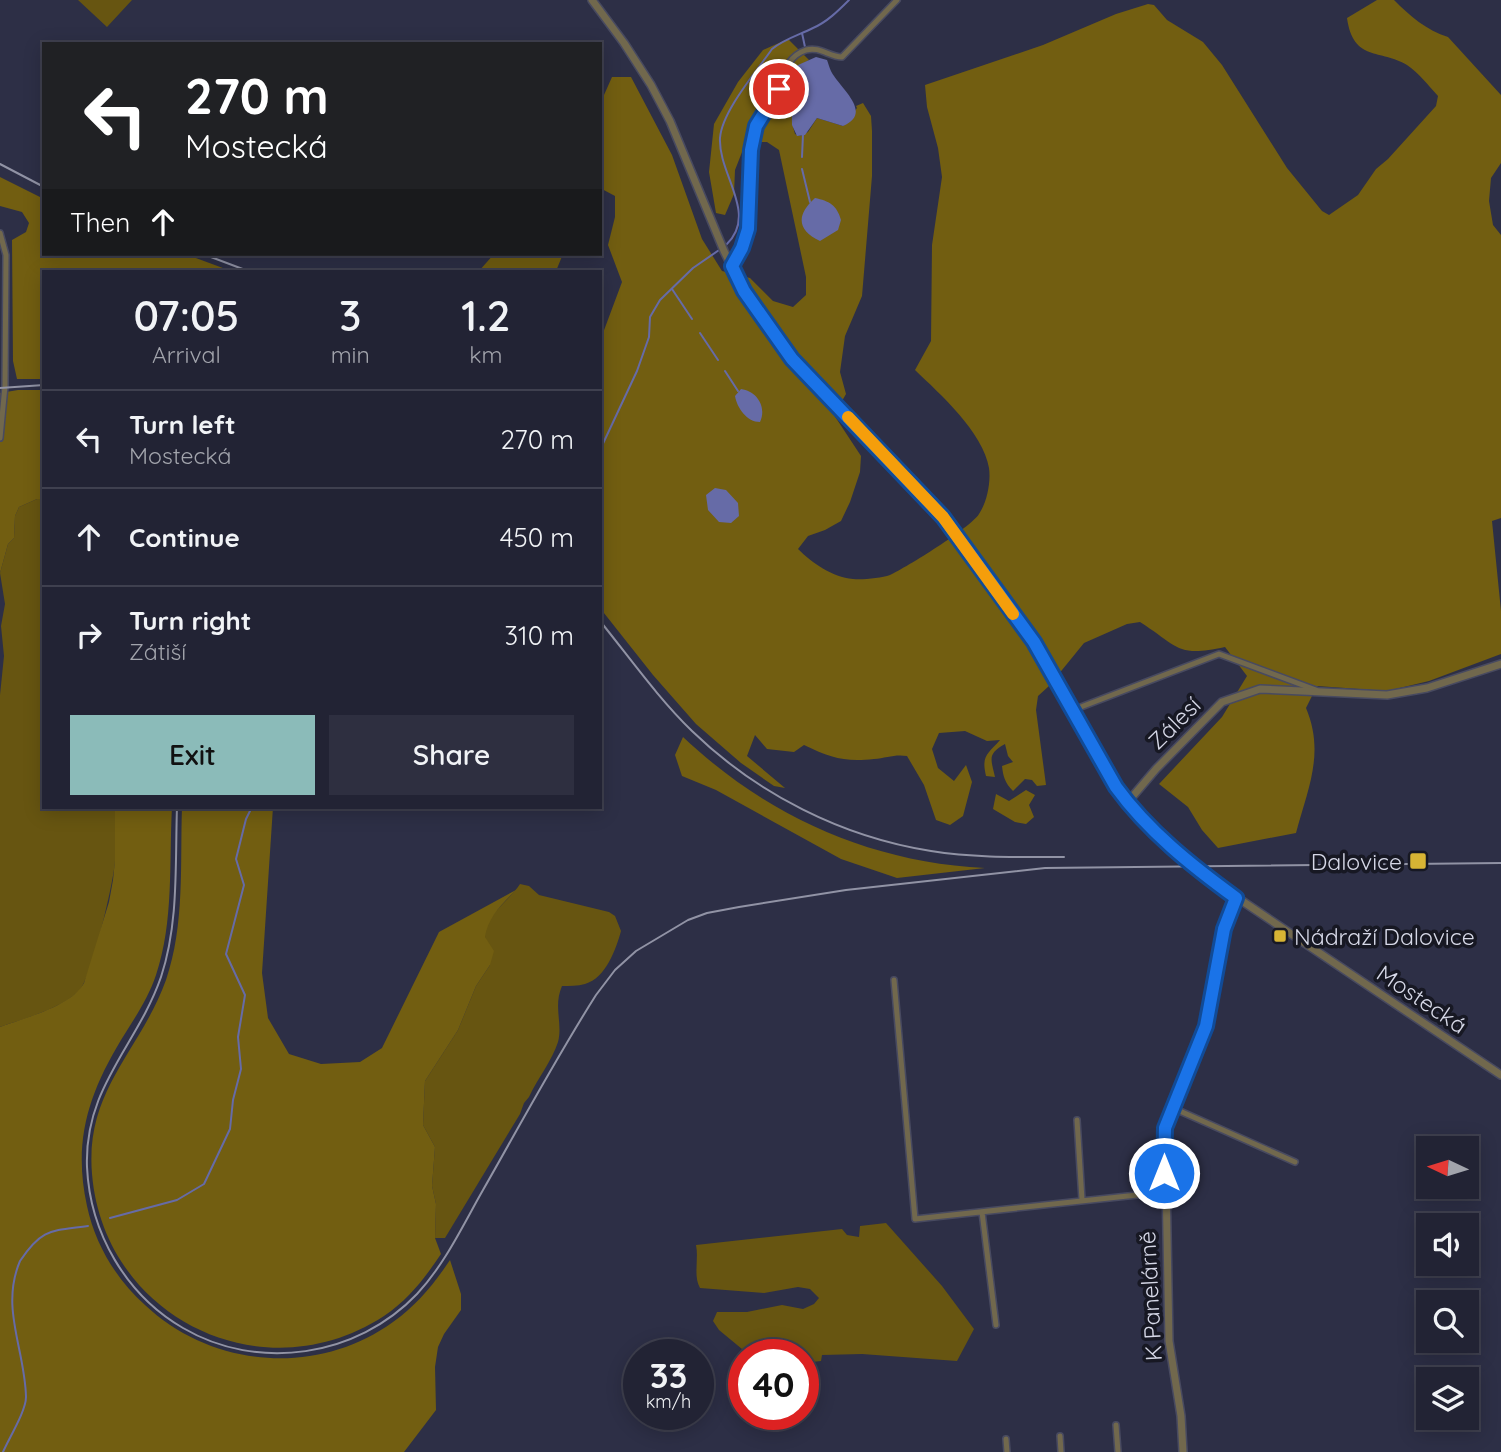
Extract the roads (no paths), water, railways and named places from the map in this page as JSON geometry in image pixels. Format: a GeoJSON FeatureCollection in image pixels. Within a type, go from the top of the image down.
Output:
{"type":"FeatureCollection","features":[{"type":"Feature","properties":{"kind":"street","name":"Mostecká"},"geometry":{"type":"LineString","coordinates":[[592,0],[651,85],[670,121],[732,266],[751,300],[792,359],[943,517],[1034,642],[1128,803],[1186,861],[1236,898],[1501,1075]]}},
{"type":"Feature","properties":{"kind":"street"},"geometry":{"type":"LineString","coordinates":[[732,266],[748,229],[751,150],[756,126],[779,89],[786,66],[807,49],[842,57],[897,0]]}},
{"type":"Feature","properties":{"kind":"street"},"geometry":{"type":"LineString","coordinates":[[0,233],[6,255],[2,355],[5,386],[0,438]]}},
{"type":"Feature","properties":{"kind":"street"},"geometry":{"type":"LineString","coordinates":[[1073,710],[1219,654],[1319,692],[1387,695],[1427,688],[1501,664]]}},
{"type":"Feature","properties":{"kind":"street","name":"Zálesí"},"geometry":{"type":"LineString","coordinates":[[1128,803],[1156,769],[1222,702],[1261,689],[1319,692]]}},
{"type":"Feature","properties":{"kind":"street","name":"K Panelárně"},"geometry":{"type":"LineString","coordinates":[[1183,1452],[1181,1416],[1169,1341],[1165,1128],[1206,1026],[1224,929],[1236,898]]}},
{"type":"Feature","properties":{"kind":"street"},"geometry":{"type":"LineString","coordinates":[[894,980],[915,1219],[1165,1192]]}},
{"type":"Feature","properties":{"kind":"street"},"geometry":{"type":"LineString","coordinates":[[1173,1108],[1295,1162]]}},
{"type":"Feature","properties":{"kind":"street"},"geometry":{"type":"LineString","coordinates":[[1077,1120],[1082,1200]]}},
{"type":"Feature","properties":{"kind":"street"},"geometry":{"type":"LineString","coordinates":[[982,1212],[996,1325]]}},
{"type":"Feature","properties":{"kind":"street"},"geometry":{"type":"LineString","coordinates":[[1116,1425],[1118,1452]]}},
{"type":"Feature","properties":{"kind":"street"},"geometry":{"type":"LineString","coordinates":[[1060,1436],[1061,1452]]}},
{"type":"Feature","properties":{"kind":"street"},"geometry":{"type":"LineString","coordinates":[[1006,1439],[1007,1452]]}},
{"type":"Feature","properties":{"kind":"water"},"geometry":{"type":"Polygon","coordinates":[[[816,57],[827,60],[833,74],[853,102],[855,115],[843,126],[817,118],[805,135],[797,136],[792,125],[791,73],[798,65],[816,57]]]}},
{"type":"Feature","properties":{"kind":"water"},"geometry":{"type":"Polygon","coordinates":[[[815,198],[832,204],[841,220],[838,230],[820,241],[807,232],[802,222],[805,210],[815,198]]]}},
{"type":"Feature","properties":{"kind":"water"},"geometry":{"type":"Polygon","coordinates":[[[741,389],[752,393],[759,401],[762,411],[760,422],[751,420],[740,410],[735,396],[741,389]]]}},
{"type":"Feature","properties":{"kind":"water"},"geometry":{"type":"Polygon","coordinates":[[[715,488],[726,490],[738,503],[739,516],[731,523],[719,522],[708,510],[706,495],[715,488]]]}},
{"type":"Feature","properties":{"kind":"waterway"},"geometry":{"type":"LineString","coordinates":[[726,245],[735,233],[739,220],[735,194],[721,152],[720,138],[727,116],[772,49],[823,23],[849,0]]}},
{"type":"Feature","properties":{"kind":"waterway"},"geometry":{"type":"LineString","coordinates":[[802,33],[805,47]]}},
{"type":"Feature","properties":{"kind":"waterway"},"geometry":{"type":"LineString","coordinates":[[802,157],[803,134]]}},
{"type":"Feature","properties":{"kind":"waterway"},"geometry":{"type":"LineString","coordinates":[[802,169],[810,202]]}},
{"type":"Feature","properties":{"kind":"waterway"},"geometry":{"type":"LineString","coordinates":[[602,446],[637,371],[649,337],[650,317],[660,300],[693,268],[722,248]]}},
{"type":"Feature","properties":{"kind":"waterway"},"geometry":{"type":"LineString","coordinates":[[672,289],[692,319]]}},
{"type":"Feature","properties":{"kind":"waterway"},"geometry":{"type":"LineString","coordinates":[[700,333],[718,360]]}},
{"type":"Feature","properties":{"kind":"waterway"},"geometry":{"type":"LineString","coordinates":[[725,371],[738,391]]}},
{"type":"Feature","properties":{"kind":"waterway"},"geometry":{"type":"LineString","coordinates":[[110,1218],[177,1200],[204,1184],[230,1129],[233,1100],[241,1069],[238,1037],[245,995],[226,954],[244,885],[236,859],[251,809]]}},
{"type":"Feature","properties":{"kind":"waterway"},"geometry":{"type":"LineString","coordinates":[[3,1452],[20,1417],[26,1397],[12,1295],[20,1261],[35,1242],[48,1233],[88,1226]]}},
{"type":"Feature","properties":{"kind":"railway"},"geometry":{"type":"LineString","coordinates":[[0,164],[42,186]]}},
{"type":"Feature","properties":{"kind":"railway"},"geometry":{"type":"LineString","coordinates":[[208,256],[245,270]]}},
{"type":"Feature","properties":{"kind":"railway"},"geometry":{"type":"LineString","coordinates":[[0,388],[42,385]]}},
{"type":"Feature","properties":{"kind":"railway"},"geometry":{"type":"LineString","coordinates":[[602,624],[692,731],[744,774],[803,809],[865,835],[931,851],[981,856],[1064,857]]}},
{"type":"Feature","properties":{"kind":"railway"},"geometry":{"type":"LineString","coordinates":[[177,809],[175,893],[167,956],[151,1002],[114,1068],[94,1113],[88,1139],[90,1192],[95,1215],[115,1260],[144,1298],[183,1328],[212,1342],[243,1350],[274,1353],[306,1351],[336,1344],[366,1332],[393,1315],[417,1294],[453,1244],[552,1067],[596,995],[615,970],[636,951],[688,920],[707,913],[846,890],[1045,868],[1501,863]]}},
{"type":"Feature","properties":{"kind":"place","name":"Dalovice"},"geometry":{"type":"Point","coordinates":[1418,861]}},
{"type":"Feature","properties":{"kind":"place","name":"Nádraží Dalovice"},"geometry":{"type":"Point","coordinates":[1280,936]}}]}
